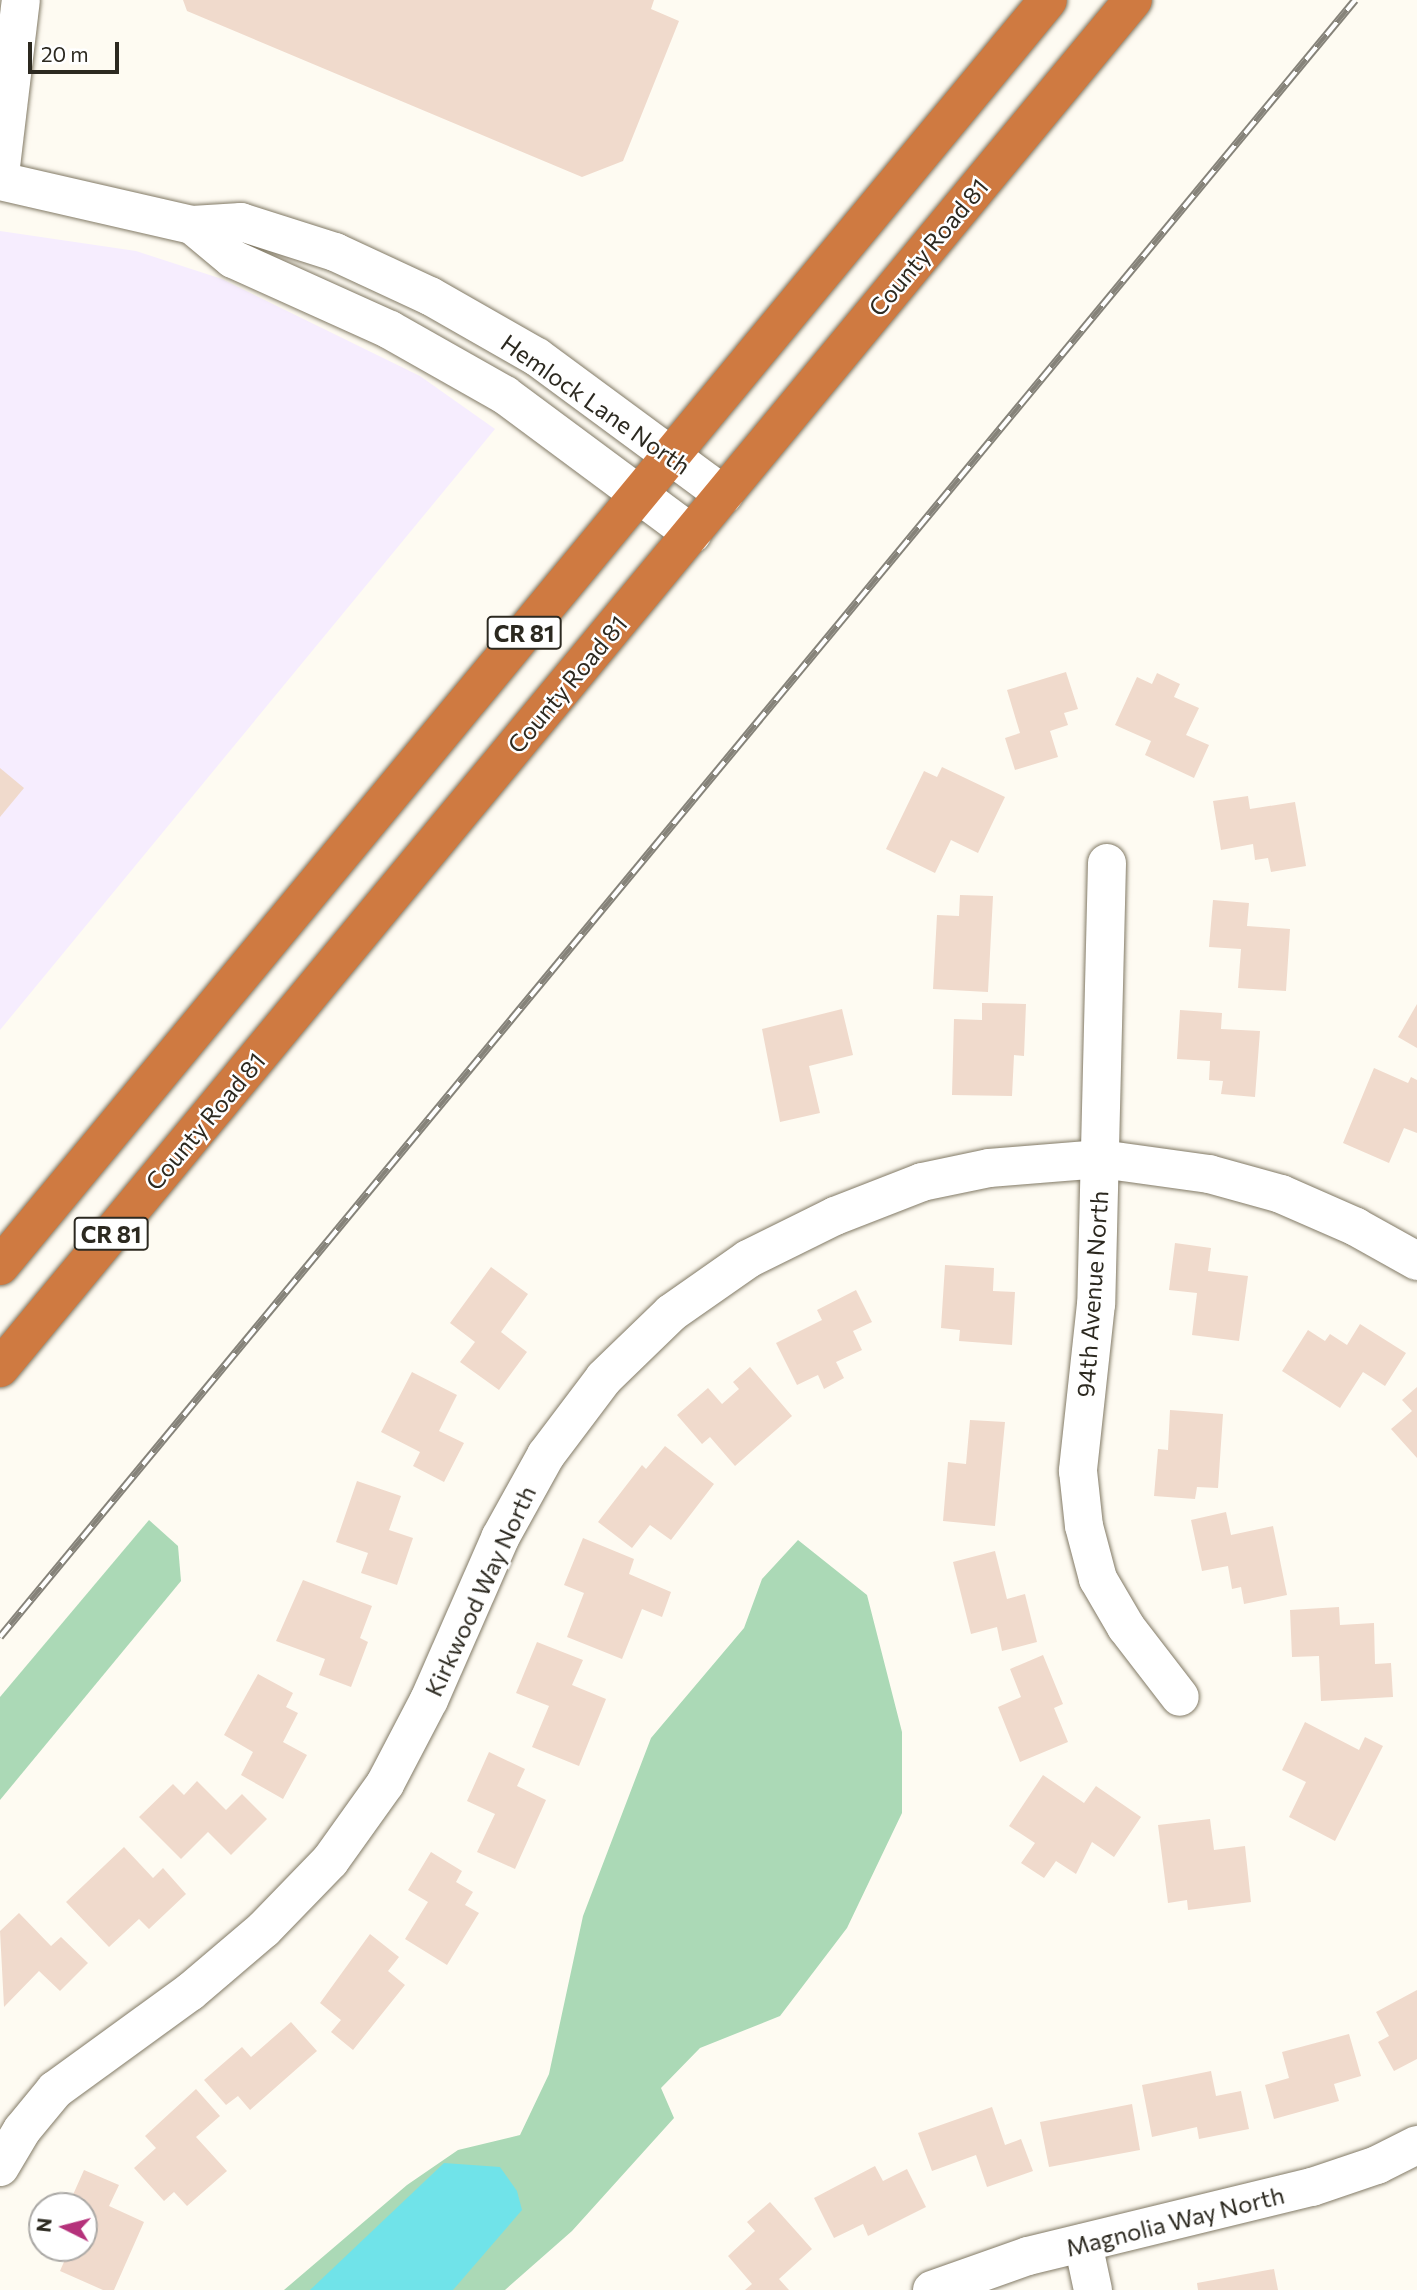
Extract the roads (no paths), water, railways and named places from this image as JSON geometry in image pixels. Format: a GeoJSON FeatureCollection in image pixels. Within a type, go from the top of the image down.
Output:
{"type":"FeatureCollection","features":[{"type":"Feature","properties":{"kind":"highway","name":"CR 81"},"geometry":{"type":"LineString","coordinates":[[0,1266],[1048,0]]}},
{"type":"Feature","properties":{"kind":"highway","name":"County Road 81"},"geometry":{"type":"LineString","coordinates":[[0,1368],[1133,0]]}},
{"type":"Feature","properties":{"kind":"street"},"geometry":{"type":"LineString","coordinates":[[0,175],[21,0]]}},
{"type":"Feature","properties":{"kind":"street","name":"Hemlock Lane North"},"geometry":{"type":"LineString","coordinates":[[0,181],[192,225],[242,222],[335,252],[430,296],[537,357],[724,495]]}},
{"type":"Feature","properties":{"kind":"street","name":"Hemlock Lane North"},"geometry":{"type":"LineString","coordinates":[[192,225],[233,260],[390,330],[505,395],[640,492],[692,534]]}},
{"type":"Feature","properties":{"kind":"street","name":"94th Avenue North"},"geometry":{"type":"LineString","coordinates":[[1107,863],[1096,1304],[1079,1471],[1084,1526],[1098,1579],[1126,1627],[1180,1697]]}},
{"type":"Feature","properties":{"kind":"street","name":"Kirkwood Way North"},"geometry":{"type":"LineString","coordinates":[[0,2167],[22,2130],[55,2090],[190,1992],[264,1929],[330,1861],[385,1784],[429,1700],[500,1538],[546,1455],[604,1378],[671,1313],[748,1259],[835,1216],[922,1182],[989,1168],[1101,1159],[1209,1174],[1281,1194],[1356,1227],[1417,1261]]}},
{"type":"Feature","properties":{"kind":"street","name":"Magnolia Way North"},"geometry":{"type":"LineString","coordinates":[[932,2290],[963,2276],[1083,2243],[1312,2188],[1377,2165],[1417,2145]]}},
{"type":"Feature","properties":{"kind":"street"},"geometry":{"type":"LineString","coordinates":[[1083,2243],[1093,2290]]}},
{"type":"Feature","properties":{"kind":"water"},"geometry":{"type":"Polygon","coordinates":[[[444,2163],[500,2167],[517,2191],[522,2210],[453,2290],[310,2290],[444,2163]]]}},
{"type":"Feature","properties":{"kind":"railway"},"geometry":{"type":"LineString","coordinates":[[0,1637],[1355,0]]}}]}
